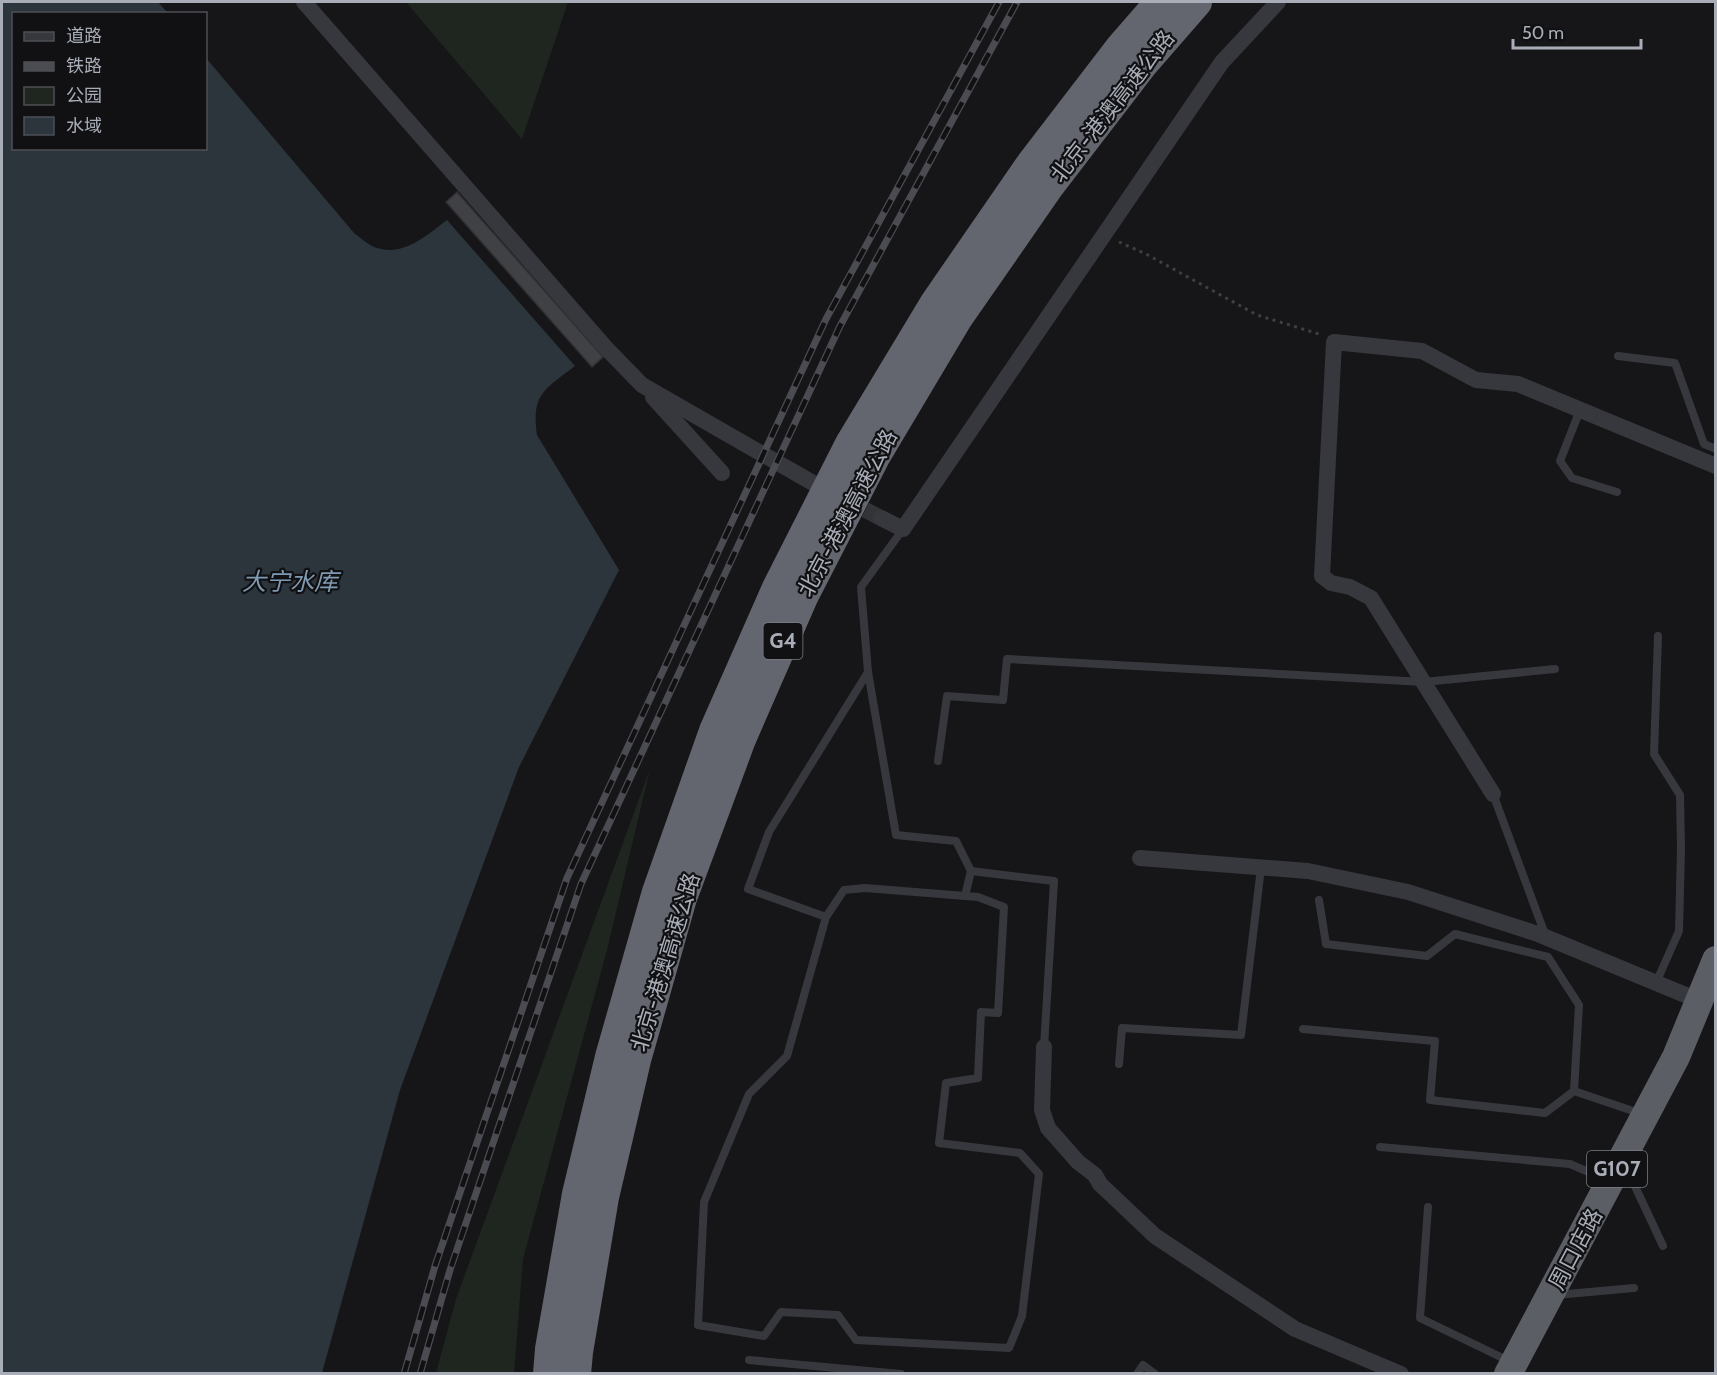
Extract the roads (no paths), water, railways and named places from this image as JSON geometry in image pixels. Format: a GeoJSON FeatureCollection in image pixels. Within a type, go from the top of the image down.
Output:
{"type":"FeatureCollection","features":[{"type":"Feature","properties":{"kind":"highway"},"geometry":{"type":"LineString","coordinates":[[1121,48],[1149,2]]}},
{"type":"Feature","properties":{"kind":"highway","name":"北京-港澳高速公路"},"geometry":{"type":"LineString","coordinates":[[549,1374],[551,1349],[578,1194],[611,1057],[658,892],[714,731],[778,588],[850,444],[943,293],[1032,164],[1121,48],[1161,2]]}},
{"type":"Feature","properties":{"kind":"highway","name":"北京-港澳高速公路"},"geometry":{"type":"LineString","coordinates":[[575,1374],[603,1197],[635,1060],[681,898],[740,739],[802,597],[875,455],[956,319],[1049,185],[1142,64],[1196,2]]}},
{"type":"Feature","properties":{"kind":"highway","name":"周口店路"},"geometry":{"type":"LineString","coordinates":[[1511,1368],[1676,1058],[1716,960]]}},
{"type":"Feature","properties":{"kind":"street"},"geometry":{"type":"LineString","coordinates":[[304,2],[606,348],[722,473]]}},
{"type":"Feature","properties":{"kind":"street"},"geometry":{"type":"LineString","coordinates":[[881,518],[903,529],[1222,62],[1278,2]]}},
{"type":"Feature","properties":{"kind":"street"},"geometry":{"type":"LineString","coordinates":[[1493,794],[1371,598],[1350,587],[1330,583],[1322,576],[1334,342],[1422,351],[1476,380],[1518,384],[1716,466]]}},
{"type":"Feature","properties":{"kind":"street"},"geometry":{"type":"LineString","coordinates":[[642,385],[813,483]]}},
{"type":"Feature","properties":{"kind":"street"},"geometry":{"type":"LineString","coordinates":[[1140,858],[1308,871],[1408,892],[1547,938],[1700,1001]]}},
{"type":"Feature","properties":{"kind":"street"},"geometry":{"type":"LineString","coordinates":[[1044,1047],[1042,1110],[1048,1128],[1078,1162],[1095,1175],[1100,1184],[1155,1236],[1295,1329],[1390,1371]]}},
{"type":"Feature","properties":{"kind":"lane"},"geometry":{"type":"LineString","coordinates":[[1618,356],[1675,363],[1704,444],[1716,449]]}},
{"type":"Feature","properties":{"kind":"lane"},"geometry":{"type":"LineString","coordinates":[[1580,410],[1560,461],[1572,478],[1617,492]]}},
{"type":"Feature","properties":{"kind":"lane"},"geometry":{"type":"LineString","coordinates":[[903,529],[861,587],[868,672],[896,835],[956,841],[971,871],[965,896]]}},
{"type":"Feature","properties":{"kind":"lane"},"geometry":{"type":"LineString","coordinates":[[1656,983],[1679,931],[1681,848],[1680,795],[1654,754],[1658,636]]}},
{"type":"Feature","properties":{"kind":"lane"},"geometry":{"type":"LineString","coordinates":[[938,760],[947,696],[1003,700],[1007,659],[1424,682],[1555,669]]}},
{"type":"Feature","properties":{"kind":"lane"},"geometry":{"type":"LineString","coordinates":[[826,917],[748,888],[769,832],[868,672]]}},
{"type":"Feature","properties":{"kind":"lane"},"geometry":{"type":"LineString","coordinates":[[1493,794],[1547,938]]}},
{"type":"Feature","properties":{"kind":"lane"},"geometry":{"type":"LineString","coordinates":[[1119,1064],[1122,1028],[1241,1035],[1261,868]]}},
{"type":"Feature","properties":{"kind":"lane"},"geometry":{"type":"LineString","coordinates":[[971,871],[1054,881],[1044,1047]]}},
{"type":"Feature","properties":{"kind":"lane"},"geometry":{"type":"LineString","coordinates":[[865,888],[978,897],[1004,907],[998,1013],[981,1012],[978,1078],[946,1083],[939,1143],[1020,1154],[1039,1174],[1022,1316],[1009,1348],[856,1340],[838,1315],[781,1312],[764,1336],[698,1325],[704,1202],[748,1094],[787,1056],[826,917],[844,890],[865,888]]}},
{"type":"Feature","properties":{"kind":"lane"},"geometry":{"type":"LineString","coordinates":[[1303,1029],[1435,1041],[1430,1100],[1545,1113],[1574,1091],[1579,1005],[1548,957],[1455,934],[1427,956],[1326,944],[1319,900]]}},
{"type":"Feature","properties":{"kind":"lane"},"geometry":{"type":"LineString","coordinates":[[1574,1091],[1645,1116]]}},
{"type":"Feature","properties":{"kind":"lane"},"geometry":{"type":"LineString","coordinates":[[1380,1147],[1616,1170],[1663,1246]]}},
{"type":"Feature","properties":{"kind":"lane"},"geometry":{"type":"LineString","coordinates":[[1428,1207],[1420,1318],[1511,1368]]}},
{"type":"Feature","properties":{"kind":"lane"},"geometry":{"type":"LineString","coordinates":[[1550,1295],[1634,1288]]}},
{"type":"Feature","properties":{"kind":"lane"},"geometry":{"type":"LineString","coordinates":[[748,1360],[901,1374]]}},
{"type":"Feature","properties":{"kind":"lane"},"geometry":{"type":"LineString","coordinates":[[1137,1374],[1143,1365],[1155,1374]]}},
{"type":"Feature","properties":{"kind":"water","name":"大宁水库"},"geometry":{"type":"Polygon","coordinates":[[[2,2],[158,2],[167,12],[12,12],[12,150],[207,150],[207,59],[354,233],[366,242],[384,250],[404,248],[431,233],[447,220],[575,366],[548,387],[538,401],[537,435],[619,570],[519,767],[400,1090],[322,1373],[2,1373],[2,2]]]}},
{"type":"Feature","properties":{"kind":"tunnel"},"geometry":{"type":"LineString","coordinates":[[844,499],[881,518]]}},
{"type":"Feature","properties":{"kind":"railway"},"geometry":{"type":"LineString","coordinates":[[404,1374],[435,1266],[567,878],[826,319],[999,2]]}},
{"type":"Feature","properties":{"kind":"railway"},"geometry":{"type":"LineString","coordinates":[[420,1374],[450,1270],[581,884],[840,326],[1017,2]]}}]}
